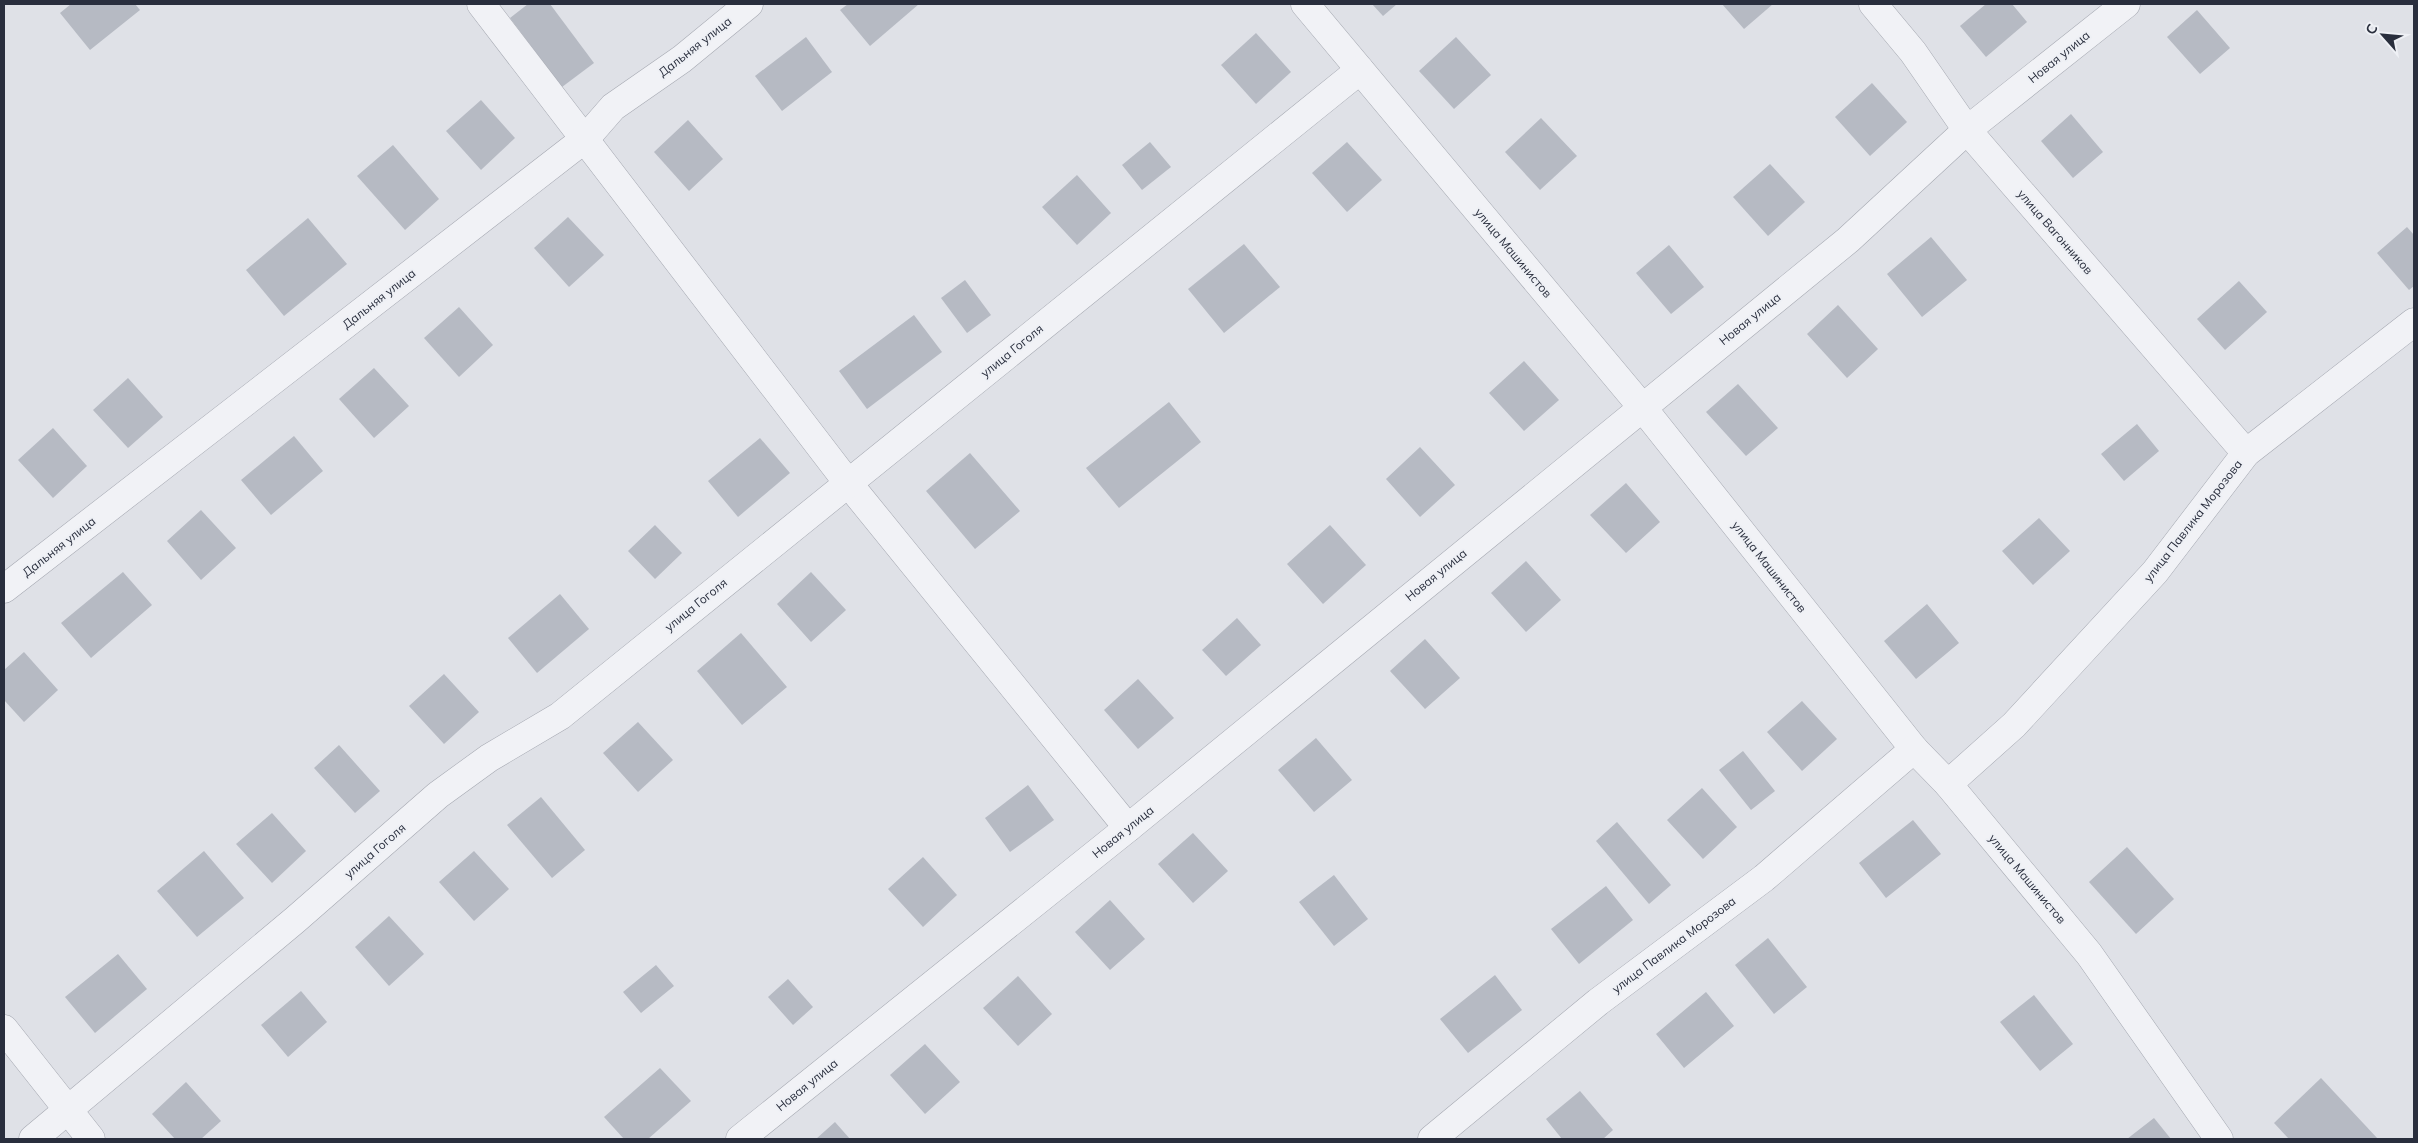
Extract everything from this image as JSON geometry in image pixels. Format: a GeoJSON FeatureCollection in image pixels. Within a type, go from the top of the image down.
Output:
{"type":"FeatureCollection","features":[{"type":"Feature","properties":{"kind":"street"},"geometry":{"type":"LineString","coordinates":[[481,4],[586,138],[848,482],[1128,828]]}},
{"type":"Feature","properties":{"kind":"street","name":"Дальняя улица"},"geometry":{"type":"LineString","coordinates":[[4,589],[586,138],[613,107],[682,59],[749,4]]}},
{"type":"Feature","properties":{"kind":"street","name":"улица Машинистов"},"geometry":{"type":"LineString","coordinates":[[1305,4],[1642,407],[1914,749],[1948,784],[2089,954],[2219,1139]]}},
{"type":"Feature","properties":{"kind":"street","name":"улица Вагонников"},"geometry":{"type":"LineString","coordinates":[[1873,4],[1913,52],[1967,130],[2246,453]]}},
{"type":"Feature","properties":{"kind":"street","name":"Новая улица"},"geometry":{"type":"LineString","coordinates":[[740,1139],[1128,828],[1848,240],[1967,130],[2126,4]]}},
{"type":"Feature","properties":{"kind":"street","name":"улица Гоголя"},"geometry":{"type":"LineString","coordinates":[[33,1139],[295,920],[438,795],[489,758],[560,716],[1360,70]]}},
{"type":"Feature","properties":{"kind":"street","name":"улица Павлика Морозова"},"geometry":{"type":"LineString","coordinates":[[1948,784],[2014,725],[2155,572],[2246,453],[2414,322]]}},
{"type":"Feature","properties":{"kind":"street","name":"улица Павлика Морозова"},"geometry":{"type":"LineString","coordinates":[[1432,1139],[1598,1002],[1764,878],[1914,749]]}},
{"type":"Feature","properties":{"kind":"street"},"geometry":{"type":"LineString","coordinates":[[4,1029],[91,1139]]}},
{"type":"Feature","properties":{"kind":"building"},"geometry":{"type":"Polygon","coordinates":[[[71,4],[135,4],[140,10],[90,50],[60,13],[71,4]]]}},
{"type":"Feature","properties":{"kind":"building"},"geometry":{"type":"Polygon","coordinates":[[[528,4],[550,4],[594,63],[562,87],[510,18],[528,4]]]}},
{"type":"Feature","properties":{"kind":"building"},"geometry":{"type":"Polygon","coordinates":[[[848,4],[919,4],[870,46],[840,10],[848,4]]]}},
{"type":"Feature","properties":{"kind":"building"},"geometry":{"type":"Polygon","coordinates":[[[1372,4],[1397,4],[1383,16],[1372,4]]]}},
{"type":"Feature","properties":{"kind":"building"},"geometry":{"type":"Polygon","coordinates":[[[1722,4],[1773,4],[1744,29],[1722,4]]]}},
{"type":"Feature","properties":{"kind":"building"},"geometry":{"type":"Polygon","coordinates":[[[1986,4],[2012,4],[2027,22],[1986,57],[1960,26],[1986,4]]]}},
{"type":"Feature","properties":{"kind":"building"},"geometry":{"type":"Polygon","coordinates":[[[2197,10],[2230,48],[2200,74],[2167,37],[2197,10]]]}},
{"type":"Feature","properties":{"kind":"building"},"geometry":{"type":"Polygon","coordinates":[[[1256,33],[1291,72],[1256,104],[1221,65],[1256,33]]]}},
{"type":"Feature","properties":{"kind":"building"},"geometry":{"type":"Polygon","coordinates":[[[806,37],[832,72],[782,111],[755,76],[806,37]]]}},
{"type":"Feature","properties":{"kind":"building"},"geometry":{"type":"Polygon","coordinates":[[[1456,37],[1491,75],[1454,109],[1419,71],[1456,37]]]}},
{"type":"Feature","properties":{"kind":"building"},"geometry":{"type":"Polygon","coordinates":[[[1872,83],[1907,122],[1870,156],[1835,117],[1872,83]]]}},
{"type":"Feature","properties":{"kind":"building"},"geometry":{"type":"Polygon","coordinates":[[[481,100],[515,138],[481,170],[446,131],[481,100]]]}},
{"type":"Feature","properties":{"kind":"building"},"geometry":{"type":"Polygon","coordinates":[[[2071,114],[2103,152],[2073,178],[2041,141],[2071,114]]]}},
{"type":"Feature","properties":{"kind":"building"},"geometry":{"type":"Polygon","coordinates":[[[1541,118],[1577,156],[1540,190],[1505,152],[1541,118]]]}},
{"type":"Feature","properties":{"kind":"building"},"geometry":{"type":"Polygon","coordinates":[[[688,120],[723,159],[689,191],[654,152],[688,120]]]}},
{"type":"Feature","properties":{"kind":"building"},"geometry":{"type":"Polygon","coordinates":[[[1150,142],[1171,167],[1142,190],[1122,165],[1150,142]]]}},
{"type":"Feature","properties":{"kind":"building"},"geometry":{"type":"Polygon","coordinates":[[[1347,142],[1382,180],[1347,212],[1312,173],[1347,142]]]}},
{"type":"Feature","properties":{"kind":"building"},"geometry":{"type":"Polygon","coordinates":[[[393,145],[439,199],[405,230],[357,176],[393,145]]]}},
{"type":"Feature","properties":{"kind":"building"},"geometry":{"type":"Polygon","coordinates":[[[1770,164],[1805,202],[1768,236],[1733,197],[1770,164]]]}},
{"type":"Feature","properties":{"kind":"building"},"geometry":{"type":"Polygon","coordinates":[[[1077,175],[1111,213],[1077,245],[1042,207],[1077,175]]]}},
{"type":"Feature","properties":{"kind":"building"},"geometry":{"type":"Polygon","coordinates":[[[568,217],[604,255],[569,287],[534,248],[568,217]]]}},
{"type":"Feature","properties":{"kind":"building"},"geometry":{"type":"Polygon","coordinates":[[[308,218],[347,264],[284,316],[246,270],[308,218]]]}},
{"type":"Feature","properties":{"kind":"building"},"geometry":{"type":"Polygon","coordinates":[[[2407,227],[2414,235],[2414,286],[2409,290],[2377,253],[2407,227]]]}},
{"type":"Feature","properties":{"kind":"building"},"geometry":{"type":"Polygon","coordinates":[[[1931,237],[1967,280],[1922,317],[1887,274],[1931,237]]]}},
{"type":"Feature","properties":{"kind":"building"},"geometry":{"type":"Polygon","coordinates":[[[1244,244],[1280,287],[1224,333],[1188,289],[1244,244]]]}},
{"type":"Feature","properties":{"kind":"building"},"geometry":{"type":"Polygon","coordinates":[[[1669,245],[1704,287],[1671,314],[1636,273],[1669,245]]]}},
{"type":"Feature","properties":{"kind":"building"},"geometry":{"type":"Polygon","coordinates":[[[965,280],[991,315],[967,333],[941,298],[965,280]]]}},
{"type":"Feature","properties":{"kind":"building"},"geometry":{"type":"Polygon","coordinates":[[[2239,281],[2267,312],[2225,350],[2197,319],[2239,281]]]}},
{"type":"Feature","properties":{"kind":"building"},"geometry":{"type":"Polygon","coordinates":[[[1838,305],[1878,349],[1847,378],[1807,334],[1838,305]]]}},
{"type":"Feature","properties":{"kind":"building"},"geometry":{"type":"Polygon","coordinates":[[[459,307],[493,345],[459,377],[424,338],[459,307]]]}},
{"type":"Feature","properties":{"kind":"building"},"geometry":{"type":"Polygon","coordinates":[[[914,315],[942,352],[867,409],[839,371],[914,315]]]}},
{"type":"Feature","properties":{"kind":"building"},"geometry":{"type":"Polygon","coordinates":[[[1524,361],[1559,400],[1524,431],[1489,393],[1524,361]]]}},
{"type":"Feature","properties":{"kind":"building"},"geometry":{"type":"Polygon","coordinates":[[[374,368],[409,406],[374,438],[339,399],[374,368]]]}},
{"type":"Feature","properties":{"kind":"building"},"geometry":{"type":"Polygon","coordinates":[[[128,378],[163,417],[128,448],[93,410],[128,378]]]}},
{"type":"Feature","properties":{"kind":"building"},"geometry":{"type":"Polygon","coordinates":[[[1738,384],[1778,428],[1746,456],[1706,412],[1738,384]]]}},
{"type":"Feature","properties":{"kind":"building"},"geometry":{"type":"Polygon","coordinates":[[[1169,402],[1201,442],[1119,508],[1086,468],[1169,402]]]}},
{"type":"Feature","properties":{"kind":"building"},"geometry":{"type":"Polygon","coordinates":[[[2137,424],[2159,451],[2124,481],[2101,454],[2137,424]]]}},
{"type":"Feature","properties":{"kind":"building"},"geometry":{"type":"Polygon","coordinates":[[[53,428],[87,466],[53,498],[18,460],[53,428]]]}},
{"type":"Feature","properties":{"kind":"building"},"geometry":{"type":"Polygon","coordinates":[[[294,436],[323,471],[271,515],[241,480],[294,436]]]}},
{"type":"Feature","properties":{"kind":"building"},"geometry":{"type":"Polygon","coordinates":[[[760,438],[790,473],[738,517],[708,481],[760,438]]]}},
{"type":"Feature","properties":{"kind":"building"},"geometry":{"type":"Polygon","coordinates":[[[1420,447],[1455,485],[1420,517],[1386,479],[1420,447]]]}},
{"type":"Feature","properties":{"kind":"building"},"geometry":{"type":"Polygon","coordinates":[[[970,453],[1020,511],[975,549],[926,491],[970,453]]]}},
{"type":"Feature","properties":{"kind":"building"},"geometry":{"type":"Polygon","coordinates":[[[1626,483],[1660,522],[1626,553],[1590,515],[1626,483]]]}},
{"type":"Feature","properties":{"kind":"building"},"geometry":{"type":"Polygon","coordinates":[[[201,510],[236,548],[201,580],[167,541],[201,510]]]}},
{"type":"Feature","properties":{"kind":"building"},"geometry":{"type":"Polygon","coordinates":[[[2039,518],[2070,551],[2033,585],[2002,551],[2039,518]]]}},
{"type":"Feature","properties":{"kind":"building"},"geometry":{"type":"Polygon","coordinates":[[[655,525],[682,553],[655,579],[628,551],[655,525]]]}},
{"type":"Feature","properties":{"kind":"building"},"geometry":{"type":"Polygon","coordinates":[[[1330,525],[1366,565],[1323,604],[1287,564],[1330,525]]]}},
{"type":"Feature","properties":{"kind":"building"},"geometry":{"type":"Polygon","coordinates":[[[1526,561],[1561,600],[1526,632],[1491,593],[1526,561]]]}},
{"type":"Feature","properties":{"kind":"building"},"geometry":{"type":"Polygon","coordinates":[[[123,572],[152,605],[91,658],[61,623],[123,572]]]}},
{"type":"Feature","properties":{"kind":"building"},"geometry":{"type":"Polygon","coordinates":[[[811,572],[846,610],[811,642],[777,604],[811,572]]]}},
{"type":"Feature","properties":{"kind":"building"},"geometry":{"type":"Polygon","coordinates":[[[560,594],[589,629],[537,673],[508,638],[560,594]]]}},
{"type":"Feature","properties":{"kind":"building"},"geometry":{"type":"Polygon","coordinates":[[[1927,604],[1959,643],[1916,679],[1884,641],[1927,604]]]}},
{"type":"Feature","properties":{"kind":"building"},"geometry":{"type":"Polygon","coordinates":[[[1237,618],[1261,645],[1226,676],[1202,650],[1237,618]]]}},
{"type":"Feature","properties":{"kind":"building"},"geometry":{"type":"Polygon","coordinates":[[[741,633],[787,687],[742,725],[697,671],[741,633]]]}},
{"type":"Feature","properties":{"kind":"building"},"geometry":{"type":"Polygon","coordinates":[[[1425,639],[1460,678],[1425,709],[1390,671],[1425,639]]]}},
{"type":"Feature","properties":{"kind":"building"},"geometry":{"type":"Polygon","coordinates":[[[24,652],[58,690],[24,722],[4,700],[4,670],[24,652]]]}},
{"type":"Feature","properties":{"kind":"building"},"geometry":{"type":"Polygon","coordinates":[[[444,674],[479,712],[444,744],[409,706],[444,674]]]}},
{"type":"Feature","properties":{"kind":"building"},"geometry":{"type":"Polygon","coordinates":[[[1138,679],[1174,718],[1138,749],[1104,710],[1138,679]]]}},
{"type":"Feature","properties":{"kind":"building"},"geometry":{"type":"Polygon","coordinates":[[[1802,701],[1837,739],[1802,771],[1767,732],[1802,701]]]}},
{"type":"Feature","properties":{"kind":"building"},"geometry":{"type":"Polygon","coordinates":[[[638,722],[673,760],[638,792],[603,753],[638,722]]]}},
{"type":"Feature","properties":{"kind":"building"},"geometry":{"type":"Polygon","coordinates":[[[1316,738],[1352,780],[1314,812],[1278,770],[1316,738]]]}},
{"type":"Feature","properties":{"kind":"building"},"geometry":{"type":"Polygon","coordinates":[[[339,745],[380,791],[355,813],[314,768],[339,745]]]}},
{"type":"Feature","properties":{"kind":"building"},"geometry":{"type":"Polygon","coordinates":[[[1743,751],[1775,791],[1751,810],[1719,770],[1743,751]]]}},
{"type":"Feature","properties":{"kind":"building"},"geometry":{"type":"Polygon","coordinates":[[[1028,785],[1054,820],[1010,852],[985,818],[1028,785]]]}},
{"type":"Feature","properties":{"kind":"building"},"geometry":{"type":"Polygon","coordinates":[[[1702,788],[1737,827],[1703,859],[1667,820],[1702,788]]]}},
{"type":"Feature","properties":{"kind":"building"},"geometry":{"type":"Polygon","coordinates":[[[541,797],[585,850],[552,878],[507,825],[541,797]]]}},
{"type":"Feature","properties":{"kind":"building"},"geometry":{"type":"Polygon","coordinates":[[[272,813],[306,851],[272,883],[236,844],[272,813]]]}},
{"type":"Feature","properties":{"kind":"building"},"geometry":{"type":"Polygon","coordinates":[[[1913,820],[1941,854],[1886,898],[1859,863],[1913,820]]]}},
{"type":"Feature","properties":{"kind":"building"},"geometry":{"type":"Polygon","coordinates":[[[1617,822],[1671,885],[1649,904],[1596,841],[1617,822]]]}},
{"type":"Feature","properties":{"kind":"building"},"geometry":{"type":"Polygon","coordinates":[[[1193,833],[1228,871],[1193,903],[1158,864],[1193,833]]]}},
{"type":"Feature","properties":{"kind":"building"},"geometry":{"type":"Polygon","coordinates":[[[2127,847],[2174,899],[2136,934],[2089,882],[2127,847]]]}},
{"type":"Feature","properties":{"kind":"building"},"geometry":{"type":"Polygon","coordinates":[[[204,851],[244,898],[197,937],[157,891],[204,851]]]}},
{"type":"Feature","properties":{"kind":"building"},"geometry":{"type":"Polygon","coordinates":[[[474,851],[509,889],[474,921],[439,882],[474,851]]]}},
{"type":"Feature","properties":{"kind":"building"},"geometry":{"type":"Polygon","coordinates":[[[923,857],[957,895],[923,927],[888,889],[923,857]]]}},
{"type":"Feature","properties":{"kind":"building"},"geometry":{"type":"Polygon","coordinates":[[[1334,875],[1368,919],[1334,946],[1299,902],[1334,875]]]}},
{"type":"Feature","properties":{"kind":"building"},"geometry":{"type":"Polygon","coordinates":[[[1606,886],[1633,920],[1579,964],[1551,929],[1606,886]]]}},
{"type":"Feature","properties":{"kind":"building"},"geometry":{"type":"Polygon","coordinates":[[[1110,900],[1145,939],[1110,970],[1075,932],[1110,900]]]}},
{"type":"Feature","properties":{"kind":"building"},"geometry":{"type":"Polygon","coordinates":[[[389,916],[424,954],[389,986],[355,947],[389,916]]]}},
{"type":"Feature","properties":{"kind":"building"},"geometry":{"type":"Polygon","coordinates":[[[1768,938],[1807,987],[1774,1014],[1735,965],[1768,938]]]}},
{"type":"Feature","properties":{"kind":"building"},"geometry":{"type":"Polygon","coordinates":[[[118,954],[147,989],[95,1033],[65,997],[118,954]]]}},
{"type":"Feature","properties":{"kind":"building"},"geometry":{"type":"Polygon","coordinates":[[[656,965],[674,986],[641,1013],[623,992],[656,965]]]}},
{"type":"Feature","properties":{"kind":"building"},"geometry":{"type":"Polygon","coordinates":[[[1495,975],[1522,1010],[1468,1053],[1440,1019],[1495,975]]]}},
{"type":"Feature","properties":{"kind":"building"},"geometry":{"type":"Polygon","coordinates":[[[1018,976],[1052,1014],[1018,1046],[983,1008],[1018,976]]]}},
{"type":"Feature","properties":{"kind":"building"},"geometry":{"type":"Polygon","coordinates":[[[788,979],[813,1007],[793,1025],[768,997],[788,979]]]}},
{"type":"Feature","properties":{"kind":"building"},"geometry":{"type":"Polygon","coordinates":[[[301,991],[327,1022],[288,1057],[261,1025],[301,991]]]}},
{"type":"Feature","properties":{"kind":"building"},"geometry":{"type":"Polygon","coordinates":[[[1706,992],[1734,1026],[1684,1068],[1656,1034],[1706,992]]]}},
{"type":"Feature","properties":{"kind":"building"},"geometry":{"type":"Polygon","coordinates":[[[2034,995],[2073,1044],[2040,1071],[2000,1022],[2034,995]]]}},
{"type":"Feature","properties":{"kind":"building"},"geometry":{"type":"Polygon","coordinates":[[[925,1044],[960,1082],[925,1114],[890,1075],[925,1044]]]}},
{"type":"Feature","properties":{"kind":"building"},"geometry":{"type":"Polygon","coordinates":[[[660,1068],[691,1101],[648,1139],[624,1139],[604,1117],[660,1068]]]}},
{"type":"Feature","properties":{"kind":"building"},"geometry":{"type":"Polygon","coordinates":[[[2321,1078],[2378,1139],[2289,1139],[2274,1123],[2321,1078]]]}},
{"type":"Feature","properties":{"kind":"building"},"geometry":{"type":"Polygon","coordinates":[[[186,1082],[221,1121],[201,1139],[175,1139],[152,1114],[186,1082]]]}},
{"type":"Feature","properties":{"kind":"building"},"geometry":{"type":"Polygon","coordinates":[[[1580,1091],[1613,1130],[1603,1139],[1562,1139],[1546,1119],[1580,1091]]]}},
{"type":"Feature","properties":{"kind":"building"},"geometry":{"type":"Polygon","coordinates":[[[2154,1118],[2171,1139],[2127,1139],[2154,1118]]]}},
{"type":"Feature","properties":{"kind":"building"},"geometry":{"type":"Polygon","coordinates":[[[835,1122],[850,1139],[816,1139],[835,1122]]]}}]}
